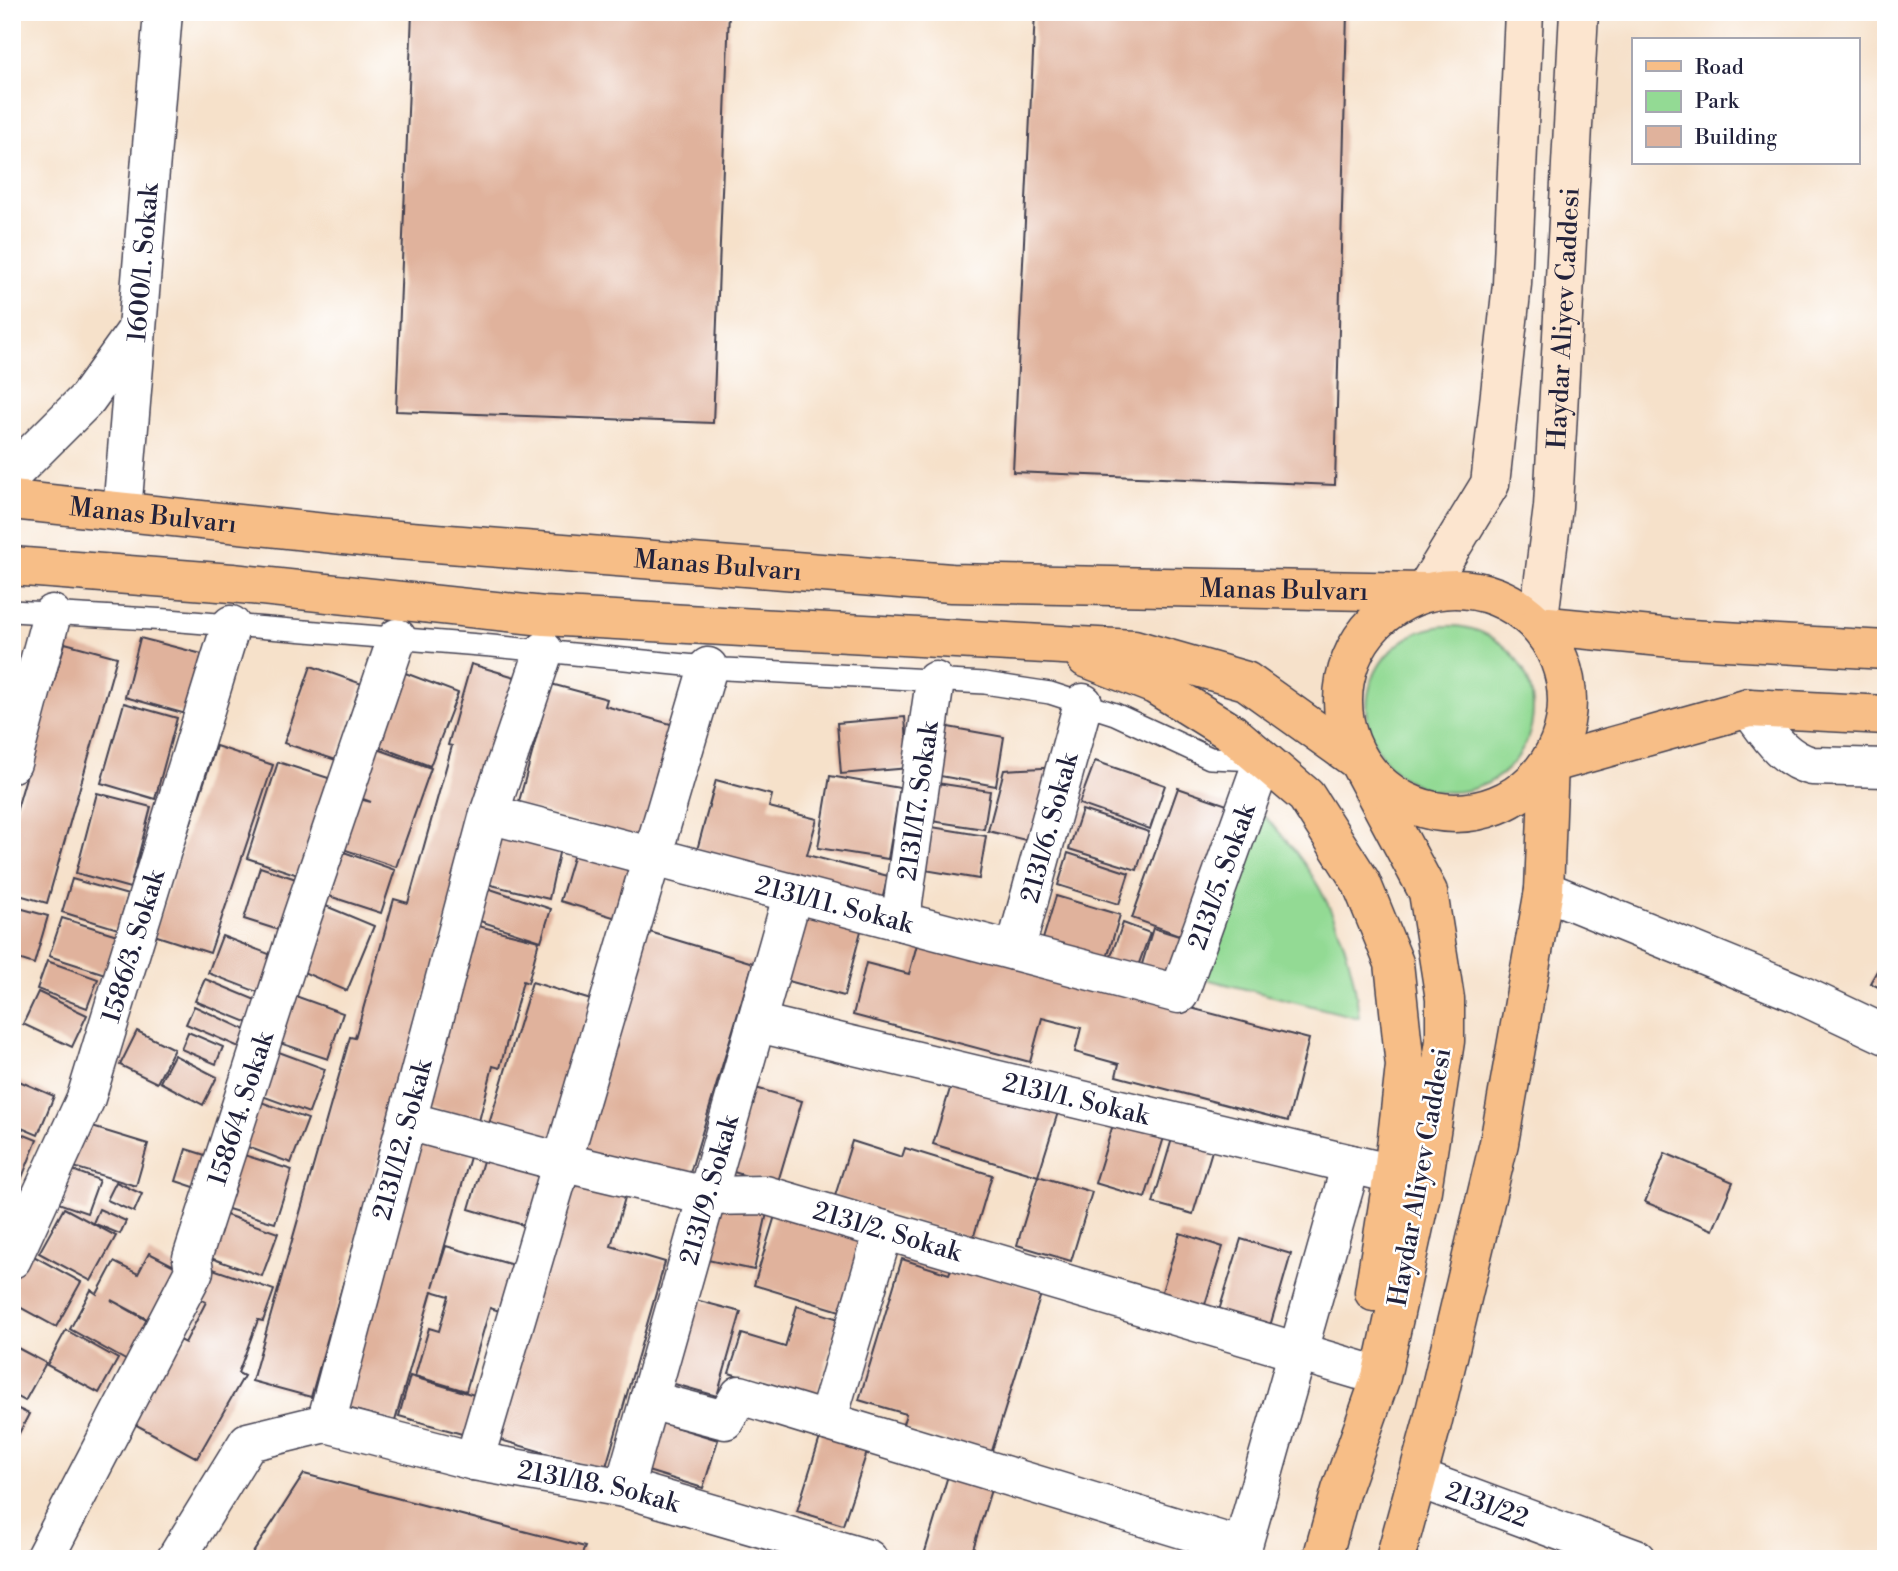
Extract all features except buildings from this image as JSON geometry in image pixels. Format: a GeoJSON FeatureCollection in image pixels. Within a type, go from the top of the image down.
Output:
{"type":"FeatureCollection","features":[{"type":"Feature","properties":{"kind":"main road","name":"Haydar Aliyev Caddesi"},"geometry":{"type":"LineString","coordinates":[[1424,592],[1490,484],[1512,284],[1524,12]]}},
{"type":"Feature","properties":{"kind":"main road","name":"Haydar Aliyev Caddesi"},"geometry":{"type":"LineString","coordinates":[[1538,625],[1553,507],[1579,12]]}},
{"type":"Feature","properties":{"kind":"main road","name":"Manas Bulvarı"},"geometry":{"type":"LineString","coordinates":[[12,500],[372,538],[951,583],[1424,592]]}},
{"type":"Feature","properties":{"kind":"main road"},"geometry":{"type":"LineString","coordinates":[[12,566],[232,583],[544,616],[1134,649],[1246,681],[1358,761],[1380,787],[1407,805],[1438,814],[1471,813],[1503,804],[1525,789],[1549,764],[1566,723],[1567,686],[1556,651],[1538,625],[1509,602],[1489,594],[1469,589],[1446,588],[1424,592],[1390,608],[1369,627],[1350,658],[1342,694],[1345,729],[1358,761]]}},
{"type":"Feature","properties":{"kind":"main road"},"geometry":{"type":"LineString","coordinates":[[1538,625],[1672,638],[1886,650]]}},
{"type":"Feature","properties":{"kind":"main road"},"geometry":{"type":"LineString","coordinates":[[1055,646],[1155,685],[1232,733],[1306,796],[1361,883],[1394,964],[1405,1066],[1394,1174],[1341,1490]]}},
{"type":"Feature","properties":{"kind":"main road"},"geometry":{"type":"LineString","coordinates":[[1549,764],[1749,708],[1886,715]]}},
{"type":"Feature","properties":{"kind":"main road","name":"Haydar Aliyev Caddesi"},"geometry":{"type":"LineString","coordinates":[[1322,1559],[1341,1490],[1381,1377],[1422,1189],[1445,1041],[1445,999],[1428,892],[1358,761]]}},
{"type":"Feature","properties":{"kind":"main road"},"geometry":{"type":"LineString","coordinates":[[1395,1559],[1499,1143],[1544,890],[1549,764]]}},
{"type":"Feature","properties":{"kind":"street","name":"1600/1. Sokak"},"geometry":{"type":"LineString","coordinates":[[122,512],[163,12]]}},
{"type":"Feature","properties":{"kind":"street"},"geometry":{"type":"LineString","coordinates":[[12,474],[87,399],[136,331]]}},
{"type":"Feature","properties":{"kind":"street"},"geometry":{"type":"LineString","coordinates":[[12,763],[52,614]]}},
{"type":"Feature","properties":{"kind":"street","name":"1586/3. Sokak"},"geometry":{"type":"LineString","coordinates":[[12,1259],[86,1098],[231,625]]}},
{"type":"Feature","properties":{"kind":"street","name":"1586/4. Sokak"},"geometry":{"type":"LineString","coordinates":[[44,1559],[194,1271],[192,1258],[196,1245],[302,917],[397,638]]}},
{"type":"Feature","properties":{"kind":"street","name":"2131/12. Sokak"},"geometry":{"type":"LineString","coordinates":[[326,1423],[489,814],[544,651]]}},
{"type":"Feature","properties":{"kind":"street"},"geometry":{"type":"LineString","coordinates":[[474,1461],[708,667]]}},
{"type":"Feature","properties":{"kind":"street","name":"2131/17. Sokak"},"geometry":{"type":"LineString","coordinates":[[903,922],[935,681]]}},
{"type":"Feature","properties":{"kind":"street","name":"2131/6. Sokak"},"geometry":{"type":"LineString","coordinates":[[1014,951],[1083,703]]}},
{"type":"Feature","properties":{"kind":"street"},"geometry":{"type":"LineString","coordinates":[[1749,708],[1790,758],[1801,763],[1812,766],[1886,768]]}},
{"type":"Feature","properties":{"kind":"street","name":"2131/5. Sokak"},"geometry":{"type":"LineString","coordinates":[[1179,994],[1264,760]]}},
{"type":"Feature","properties":{"kind":"street","name":"2131/11. Sokak"},"geometry":{"type":"LineString","coordinates":[[489,814],[1179,994]]}},
{"type":"Feature","properties":{"kind":"street"},"geometry":{"type":"LineString","coordinates":[[1544,890],[1797,993],[1886,1035]]}},
{"type":"Feature","properties":{"kind":"street","name":"2131/9. Sokak"},"geometry":{"type":"LineString","coordinates":[[624,1488],[793,893]]}},
{"type":"Feature","properties":{"kind":"street","name":"2131/1. Sokak"},"geometry":{"type":"LineString","coordinates":[[758,1023],[1394,1174]]}},
{"type":"Feature","properties":{"kind":"street","name":"2131/2. Sokak"},"geometry":{"type":"LineString","coordinates":[[408,1121],[561,1162],[706,1196],[765,1195],[1359,1370]]}},
{"type":"Feature","properties":{"kind":"street"},"geometry":{"type":"LineString","coordinates":[[649,1400],[725,1420],[740,1395],[1240,1553],[1351,1164]]}},
{"type":"Feature","properties":{"kind":"street"},"geometry":{"type":"LineString","coordinates":[[827,1421],[884,1230]]}},
{"type":"Feature","properties":{"kind":"street"},"geometry":{"type":"LineString","coordinates":[[176,1559],[248,1442],[326,1423]]}},
{"type":"Feature","properties":{"kind":"street","name":"2131/18. Sokak"},"geometry":{"type":"LineString","coordinates":[[326,1423],[474,1461],[624,1488],[868,1559]]}},
{"type":"Feature","properties":{"kind":"street","name":"2131/22"},"geometry":{"type":"LineString","coordinates":[[1417,1478],[1636,1559]]}},
{"type":"Feature","properties":{"kind":"lane"},"geometry":{"type":"LineString","coordinates":[[12,611],[397,638],[708,667],[985,683],[1050,693],[1083,703],[1115,714],[1210,758],[1264,760]]}},
{"type":"Feature","properties":{"kind":"green space"},"geometry":{"type":"Polygon","coordinates":[[[1450,626],[1482,632],[1509,650],[1527,677],[1533,709],[1527,741],[1509,768],[1482,786],[1450,792],[1418,786],[1391,768],[1373,741],[1367,709],[1373,677],[1391,650],[1418,632],[1450,626]]]}},
{"type":"Feature","properties":{"kind":"green space"},"geometry":{"type":"Polygon","coordinates":[[[1252,805],[1294,850],[1326,901],[1348,958],[1359,1018],[1194,976],[1252,805]]]}}]}
